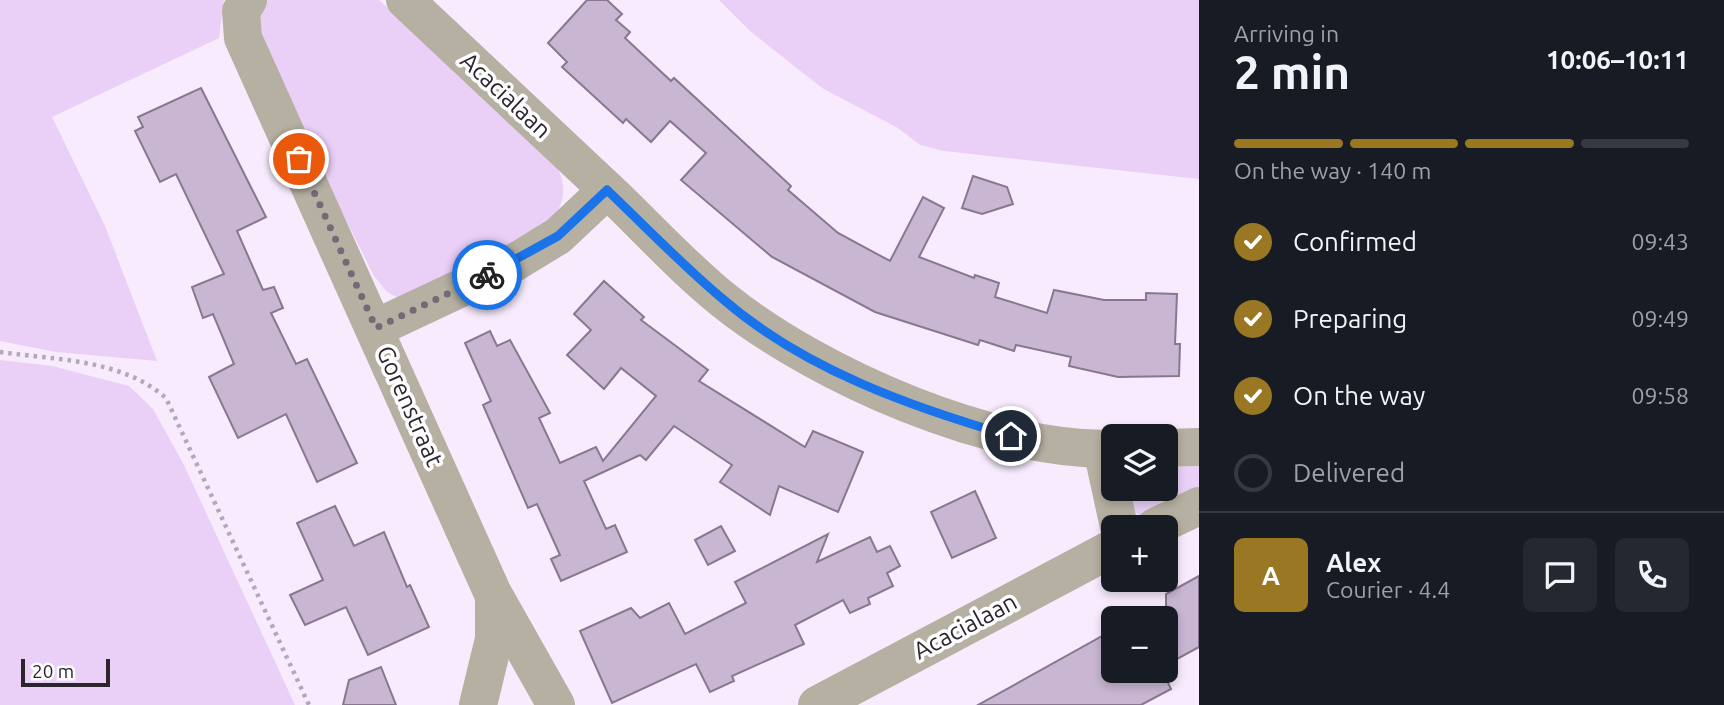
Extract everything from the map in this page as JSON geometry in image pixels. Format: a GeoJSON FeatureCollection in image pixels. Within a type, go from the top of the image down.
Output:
{"type":"FeatureCollection","features":[{"type":"Feature","properties":{"kind":"street","name":"Gorenstraat"},"geometry":{"type":"LineString","coordinates":[[248,0],[241,11],[243,38],[376,328],[494,596],[494,639],[478,705]]}},
{"type":"Feature","properties":{"kind":"street","name":"Acacialaan"},"geometry":{"type":"LineString","coordinates":[[405,0],[725,302],[794,349],[879,391],[951,418],[1011,436],[1101,448]]}},
{"type":"Feature","properties":{"kind":"street"},"geometry":{"type":"LineString","coordinates":[[376,328],[512,264],[558,236],[607,190]]}},
{"type":"Feature","properties":{"kind":"street"},"geometry":{"type":"LineString","coordinates":[[1178,448],[1199,447]]}},
{"type":"Feature","properties":{"kind":"street"},"geometry":{"type":"LineString","coordinates":[[1178,516],[1199,506]]}},
{"type":"Feature","properties":{"kind":"street","name":"Acacialaan"},"geometry":{"type":"LineString","coordinates":[[817,705],[1101,554]]}},
{"type":"Feature","properties":{"kind":"street"},"geometry":{"type":"LineString","coordinates":[[494,596],[556,705]]}},
{"type":"Feature","properties":{"kind":"path"},"geometry":{"type":"LineString","coordinates":[[0,352],[95,365],[137,376],[166,398],[309,705]]}},
{"type":"Feature","properties":{"kind":"shaded area"},"geometry":{"type":"Polygon","coordinates":[[[0,0],[224,0],[219,38],[52,117],[105,226],[157,361],[56,352],[0,341],[0,0]]]}},
{"type":"Feature","properties":{"kind":"shaded area"},"geometry":{"type":"Polygon","coordinates":[[[263,0],[379,0],[555,162],[562,179],[563,193],[559,208],[550,223],[406,302],[387,292],[374,276],[266,61],[258,8],[263,0]]]}},
{"type":"Feature","properties":{"kind":"shaded area"},"geometry":{"type":"Polygon","coordinates":[[[719,0],[1199,0],[1199,179],[944,151],[920,145],[898,128],[822,88],[750,31],[719,0]]]}},
{"type":"Feature","properties":{"kind":"shaded area"},"geometry":{"type":"Polygon","coordinates":[[[0,360],[52,366],[129,386],[153,409],[184,465],[295,705],[0,705],[0,360]]]}},
{"type":"Feature","properties":{"kind":"shaded area"},"geometry":{"type":"Polygon","coordinates":[[[1199,466],[1199,492],[1147,515],[1135,512],[1132,501],[1178,501],[1178,467],[1199,466]]]}},
{"type":"Feature","properties":{"kind":"building"},"geometry":{"type":"Polygon","coordinates":[[[587,0],[607,0],[622,14],[616,20],[630,32],[625,38],[671,81],[674,78],[791,186],[788,190],[838,233],[890,261],[923,197],[944,208],[919,257],[974,278],[975,275],[999,283],[995,297],[1047,313],[1054,290],[1104,300],[1146,300],[1146,293],[1177,294],[1175,344],[1180,344],[1179,376],[1118,377],[1069,366],[1071,357],[1016,345],[1014,351],[980,340],[978,345],[875,312],[772,257],[681,180],[706,153],[670,121],[651,142],[626,119],[623,123],[562,67],[567,62],[548,43],[587,0]]]}},
{"type":"Feature","properties":{"kind":"building"},"geometry":{"type":"Polygon","coordinates":[[[201,88],[266,217],[237,231],[263,290],[274,287],[283,308],[271,313],[296,364],[307,359],[357,463],[317,482],[286,414],[238,438],[209,377],[234,364],[213,314],[203,318],[192,287],[224,274],[176,174],[160,182],[135,131],[143,127],[138,117],[201,88]]]}},
{"type":"Feature","properties":{"kind":"building"},"geometry":{"type":"Polygon","coordinates":[[[973,176],[1007,187],[1013,204],[982,214],[962,208],[973,176]]]}},
{"type":"Feature","properties":{"kind":"building"},"geometry":{"type":"Polygon","coordinates":[[[604,281],[644,317],[641,320],[708,370],[699,381],[805,447],[813,431],[863,452],[838,512],[779,486],[770,515],[720,482],[732,465],[674,426],[646,460],[640,455],[584,481],[606,529],[615,525],[627,552],[561,581],[551,559],[560,555],[537,504],[528,508],[483,405],[491,401],[465,343],[490,331],[497,346],[510,340],[550,413],[539,418],[560,463],[596,447],[603,461],[656,396],[621,368],[604,389],[567,355],[591,330],[574,314],[604,281]]]}},
{"type":"Feature","properties":{"kind":"building"},"geometry":{"type":"Polygon","coordinates":[[[975,491],[996,538],[952,558],[931,512],[975,491]]]}},
{"type":"Feature","properties":{"kind":"building"},"geometry":{"type":"Polygon","coordinates":[[[335,506],[354,546],[384,532],[407,587],[410,585],[429,627],[368,655],[346,607],[305,625],[290,595],[323,580],[297,523],[335,506]]]}},
{"type":"Feature","properties":{"kind":"building"},"geometry":{"type":"Polygon","coordinates":[[[721,526],[735,551],[708,565],[695,540],[721,526]]]}},
{"type":"Feature","properties":{"kind":"building"},"geometry":{"type":"Polygon","coordinates":[[[828,534],[817,562],[870,537],[877,552],[890,546],[900,566],[887,573],[893,586],[868,598],[870,604],[850,613],[843,600],[795,625],[804,644],[732,676],[734,681],[710,692],[696,664],[612,703],[580,631],[631,608],[640,618],[669,603],[685,634],[746,603],[735,582],[828,534]]]}},
{"type":"Feature","properties":{"kind":"building"},"geometry":{"type":"Polygon","coordinates":[[[1199,576],[1199,647],[1178,658],[1178,606],[1166,606],[1166,594],[1178,592],[1178,587],[1199,576]]]}},
{"type":"Feature","properties":{"kind":"building"},"geometry":{"type":"Polygon","coordinates":[[[1101,637],[1101,683],[1168,683],[1171,689],[1141,705],[978,705],[1101,637]]]}},
{"type":"Feature","properties":{"kind":"building"},"geometry":{"type":"Polygon","coordinates":[[[381,667],[396,705],[343,705],[349,680],[381,667]]]}},
{"type":"Feature","properties":{"kind":"way so far"},"geometry":{"type":"LineString","coordinates":[[299,159],[376,328],[487,275]]}},
{"type":"Feature","properties":{"kind":"route"},"geometry":{"type":"LineString","coordinates":[[487,275],[512,264],[558,236],[607,190],[725,302],[794,349],[879,391],[951,418],[1011,436]]}}]}
